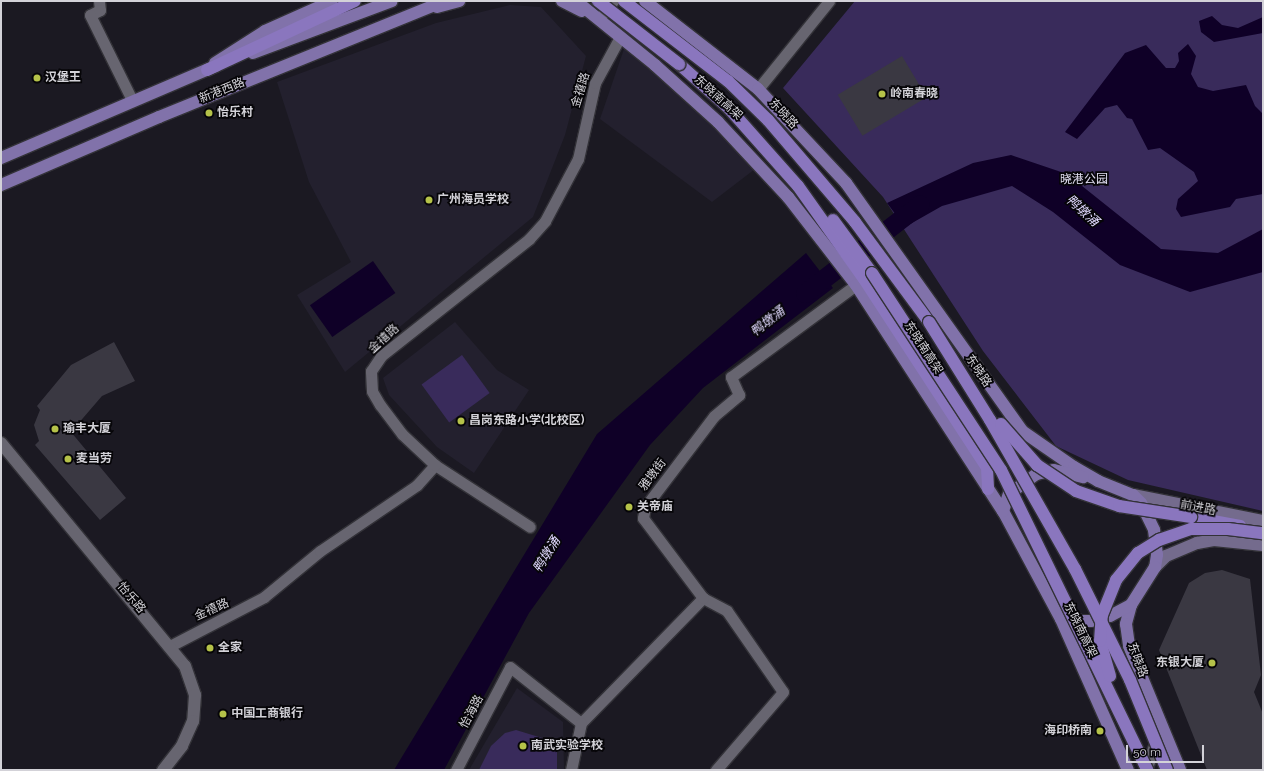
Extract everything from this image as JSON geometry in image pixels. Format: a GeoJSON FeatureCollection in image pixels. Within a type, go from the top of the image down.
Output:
{"type":"FeatureCollection","features":[{"type":"Feature","properties":{"kind":"highway"},"geometry":{"type":"LineString","coordinates":[[207,70],[322,15],[355,1]]}},
{"type":"Feature","properties":{"kind":"highway","name":"东晓南高架"},"geometry":{"type":"LineString","coordinates":[[598,1],[679,64],[726,105],[778,155],[823,207],[904,318],[1011,488],[1130,730],[1146,770]]}},
{"type":"Feature","properties":{"kind":"highway"},"geometry":{"type":"LineString","coordinates":[[608,1],[679,64]]}},
{"type":"Feature","properties":{"kind":"highway","name":"东晓南高架"},"geometry":{"type":"LineString","coordinates":[[624,1],[742,93],[828,188],[856,222],[929,322],[944,344],[1075,569],[1130,680],[1167,770]]}},
{"type":"Feature","properties":{"kind":"highway"},"geometry":{"type":"LineString","coordinates":[[726,105],[774,157],[811,202],[921,364],[987,468],[988,489]]}},
{"type":"Feature","properties":{"kind":"highway"},"geometry":{"type":"LineString","coordinates":[[944,344],[1016,445],[1037,466],[1063,484],[1090,497],[1119,506],[1263,532]]}},
{"type":"Feature","properties":{"kind":"highway"},"geometry":{"type":"LineString","coordinates":[[1130,730],[1100,641],[1102,615],[1116,580],[1138,553],[1170,535],[1203,528],[1263,532]]}},
{"type":"Feature","properties":{"kind":"main road"},"geometry":{"type":"LineString","coordinates":[[207,70],[260,34],[332,1]]}},
{"type":"Feature","properties":{"kind":"main road","name":"新港西路"},"geometry":{"type":"LineString","coordinates":[[1,158],[132,100],[207,70],[392,1]]}},
{"type":"Feature","properties":{"kind":"main road","name":"新港西路"},"geometry":{"type":"LineString","coordinates":[[1,186],[191,104],[428,9],[444,1]]}},
{"type":"Feature","properties":{"kind":"main road"},"geometry":{"type":"LineString","coordinates":[[428,9],[459,1]]}},
{"type":"Feature","properties":{"kind":"main road"},"geometry":{"type":"LineString","coordinates":[[562,1],[599,19]]}},
{"type":"Feature","properties":{"kind":"main road"},"geometry":{"type":"LineString","coordinates":[[576,1],[620,36],[718,122],[820,236],[854,282],[945,418],[1003,511],[1053,605],[1128,770]]}},
{"type":"Feature","properties":{"kind":"main road","name":"东晓路"},"geometry":{"type":"LineString","coordinates":[[645,1],[758,89],[846,182],[896,250],[1010,418],[1033,440],[1098,481],[1133,495],[1141,503],[1154,530],[1158,546],[1154,567],[1131,605],[1126,624],[1129,646],[1180,770]]}},
{"type":"Feature","properties":{"kind":"main road"},"geometry":{"type":"LineString","coordinates":[[1003,511],[1009,494],[1037,474],[1054,470],[1098,481]]}},
{"type":"Feature","properties":{"kind":"main road","name":"前进路"},"geometry":{"type":"LineString","coordinates":[[1133,495],[1263,521]]}},
{"type":"Feature","properties":{"kind":"main road"},"geometry":{"type":"LineString","coordinates":[[1154,567],[1172,553],[1197,543],[1214,540],[1263,545]]}},
{"type":"Feature","properties":{"kind":"main road"},"geometry":{"type":"LineString","coordinates":[[1053,605],[1081,622],[1110,616],[1131,605]]}},
{"type":"Feature","properties":{"kind":"street"},"geometry":{"type":"LineString","coordinates":[[99,1],[100,10],[90,15],[132,100]]}},
{"type":"Feature","properties":{"kind":"street"},"geometry":{"type":"LineString","coordinates":[[599,19],[613,1]]}},
{"type":"Feature","properties":{"kind":"street"},"geometry":{"type":"LineString","coordinates":[[758,89],[829,1]]}},
{"type":"Feature","properties":{"kind":"street","name":"金禧路"},"geometry":{"type":"LineString","coordinates":[[170,646],[264,597],[320,551],[417,485],[435,465],[402,434],[380,405],[372,390],[371,371],[381,356],[528,239],[545,221],[578,159],[594,83],[620,36]]}},
{"type":"Feature","properties":{"kind":"street","name":"雅墩街"},"geometry":{"type":"LineString","coordinates":[[703,598],[643,518],[645,506],[714,416],[739,395],[731,377],[854,282]]}},
{"type":"Feature","properties":{"kind":"street","name":"怡乐路"},"geometry":{"type":"LineString","coordinates":[[1,443],[170,646],[190,679],[195,708],[182,746],[163,770]]}},
{"type":"Feature","properties":{"kind":"street"},"geometry":{"type":"LineString","coordinates":[[435,465],[530,527]]}},
{"type":"Feature","properties":{"kind":"street"},"geometry":{"type":"LineString","coordinates":[[571,770],[581,723],[703,598],[727,611],[783,692],[716,770]]}},
{"type":"Feature","properties":{"kind":"street","name":"怡海路"},"geometry":{"type":"LineString","coordinates":[[456,770],[510,667],[581,723]]}},
{"type":"Feature","properties":{"kind":"street"},"geometry":{"type":"LineString","coordinates":[[1146,770],[1162,725]]}},
{"type":"Feature","properties":{"kind":"shaded area","name":"广州海员学校"},"geometry":{"type":"Polygon","coordinates":[[[510,5],[541,7],[586,56],[565,135],[533,217],[345,372],[297,295],[351,262],[309,182],[277,82],[436,23],[510,5]]]}},
{"type":"Feature","properties":{"kind":"shaded area"},"geometry":{"type":"Polygon","coordinates":[[[624,49],[689,101],[755,169],[712,202],[600,119],[624,49]]]}},
{"type":"Feature","properties":{"kind":"shaded area","name":"昌岗东路小学(北校区)"},"geometry":{"type":"Polygon","coordinates":[[[455,322],[497,370],[529,390],[474,473],[437,447],[389,395],[383,378],[455,322]]]}},
{"type":"Feature","properties":{"kind":"shaded area","name":"南武实验学校"},"geometry":{"type":"Polygon","coordinates":[[[517,688],[563,722],[564,770],[469,770],[517,688]]]}},
{"type":"Feature","properties":{"kind":"green space","name":"晓港公园"},"geometry":{"type":"Polygon","coordinates":[[[855,1],[1263,1],[1263,511],[1128,480],[1056,446],[983,351],[883,197],[783,88],[855,1]]]}},
{"type":"Feature","properties":{"kind":"green space"},"geometry":{"type":"Polygon","coordinates":[[[462,355],[490,393],[449,422],[422,384],[462,355]]]}},
{"type":"Feature","properties":{"kind":"green space"},"geometry":{"type":"Polygon","coordinates":[[[516,730],[552,741],[557,746],[557,770],[479,770],[491,746],[505,733],[516,730]]]}},
{"type":"Feature","properties":{"kind":"water"},"geometry":{"type":"Polygon","coordinates":[[[1212,16],[1222,25],[1238,28],[1263,17],[1263,33],[1214,42],[1201,32],[1199,21],[1212,16]]]}},
{"type":"Feature","properties":{"kind":"water"},"geometry":{"type":"Polygon","coordinates":[[[1188,44],[1196,56],[1191,74],[1198,87],[1213,91],[1246,85],[1255,106],[1263,114],[1263,194],[1236,199],[1230,207],[1181,217],[1176,209],[1178,199],[1198,181],[1194,172],[1160,148],[1148,150],[1132,119],[1127,118],[1117,105],[1105,108],[1077,139],[1065,132],[1125,53],[1146,45],[1166,68],[1175,68],[1179,61],[1178,53],[1188,44]]]}},
{"type":"Feature","properties":{"kind":"water"},"geometry":{"type":"Polygon","coordinates":[[[1011,155],[1067,174],[1161,249],[1218,253],[1263,229],[1263,272],[1190,292],[1120,265],[1053,212],[1012,186],[942,206],[905,227],[887,203],[973,163],[1011,155]]]}},
{"type":"Feature","properties":{"kind":"water"},"geometry":{"type":"Polygon","coordinates":[[[806,253],[833,288],[703,388],[650,445],[529,613],[444,770],[394,770],[597,434],[806,253]]]}},
{"type":"Feature","properties":{"kind":"water"},"geometry":{"type":"Polygon","coordinates":[[[373,261],[395,293],[332,337],[310,305],[373,261]]]}},
{"type":"Feature","properties":{"kind":"building","name":"岭南春晓"},"geometry":{"type":"Polygon","coordinates":[[[902,56],[927,97],[862,136],[838,95],[902,56]]]}},
{"type":"Feature","properties":{"kind":"building","name":"瑜丰大厦"},"geometry":{"type":"Polygon","coordinates":[[[114,342],[135,381],[102,396],[71,432],[126,498],[100,520],[35,445],[39,441],[34,425],[40,410],[37,406],[71,365],[114,342]]]}},
{"type":"Feature","properties":{"kind":"building","name":"东银大厦"},"geometry":{"type":"Polygon","coordinates":[[[1222,570],[1250,579],[1261,675],[1254,692],[1263,714],[1263,770],[1207,770],[1159,650],[1189,583],[1205,573],[1222,570]]]}},
{"type":"Feature","properties":{"kind":"waterway","name":"鸭墩涌"},"geometry":{"type":"LineString","coordinates":[[805,293],[920,204]]}},
{"type":"Feature","properties":{"kind":"place","name":"汉堡王"},"geometry":{"type":"Point","coordinates":[37,78]}},
{"type":"Feature","properties":{"kind":"place","name":"岭南春晓"},"geometry":{"type":"Point","coordinates":[882,94]}},
{"type":"Feature","properties":{"kind":"place","name":"怡乐村"},"geometry":{"type":"Point","coordinates":[209,113]}},
{"type":"Feature","properties":{"kind":"place","name":"广州海员学校"},"geometry":{"type":"Point","coordinates":[429,200]}},
{"type":"Feature","properties":{"kind":"place","name":"昌岗东路小学(北校区)"},"geometry":{"type":"Point","coordinates":[461,421]}},
{"type":"Feature","properties":{"kind":"place","name":"瑜丰大厦"},"geometry":{"type":"Point","coordinates":[55,429]}},
{"type":"Feature","properties":{"kind":"place","name":"麦当劳"},"geometry":{"type":"Point","coordinates":[68,459]}},
{"type":"Feature","properties":{"kind":"place","name":"关帝庙"},"geometry":{"type":"Point","coordinates":[629,507]}},
{"type":"Feature","properties":{"kind":"place","name":"全家"},"geometry":{"type":"Point","coordinates":[210,648]}},
{"type":"Feature","properties":{"kind":"place","name":"东银大厦"},"geometry":{"type":"Point","coordinates":[1212,663]}},
{"type":"Feature","properties":{"kind":"place","name":"中国工商银行"},"geometry":{"type":"Point","coordinates":[223,714]}},
{"type":"Feature","properties":{"kind":"place","name":"海印桥南"},"geometry":{"type":"Point","coordinates":[1100,731]}},
{"type":"Feature","properties":{"kind":"place","name":"南武实验学校"},"geometry":{"type":"Point","coordinates":[523,746]}}]}
